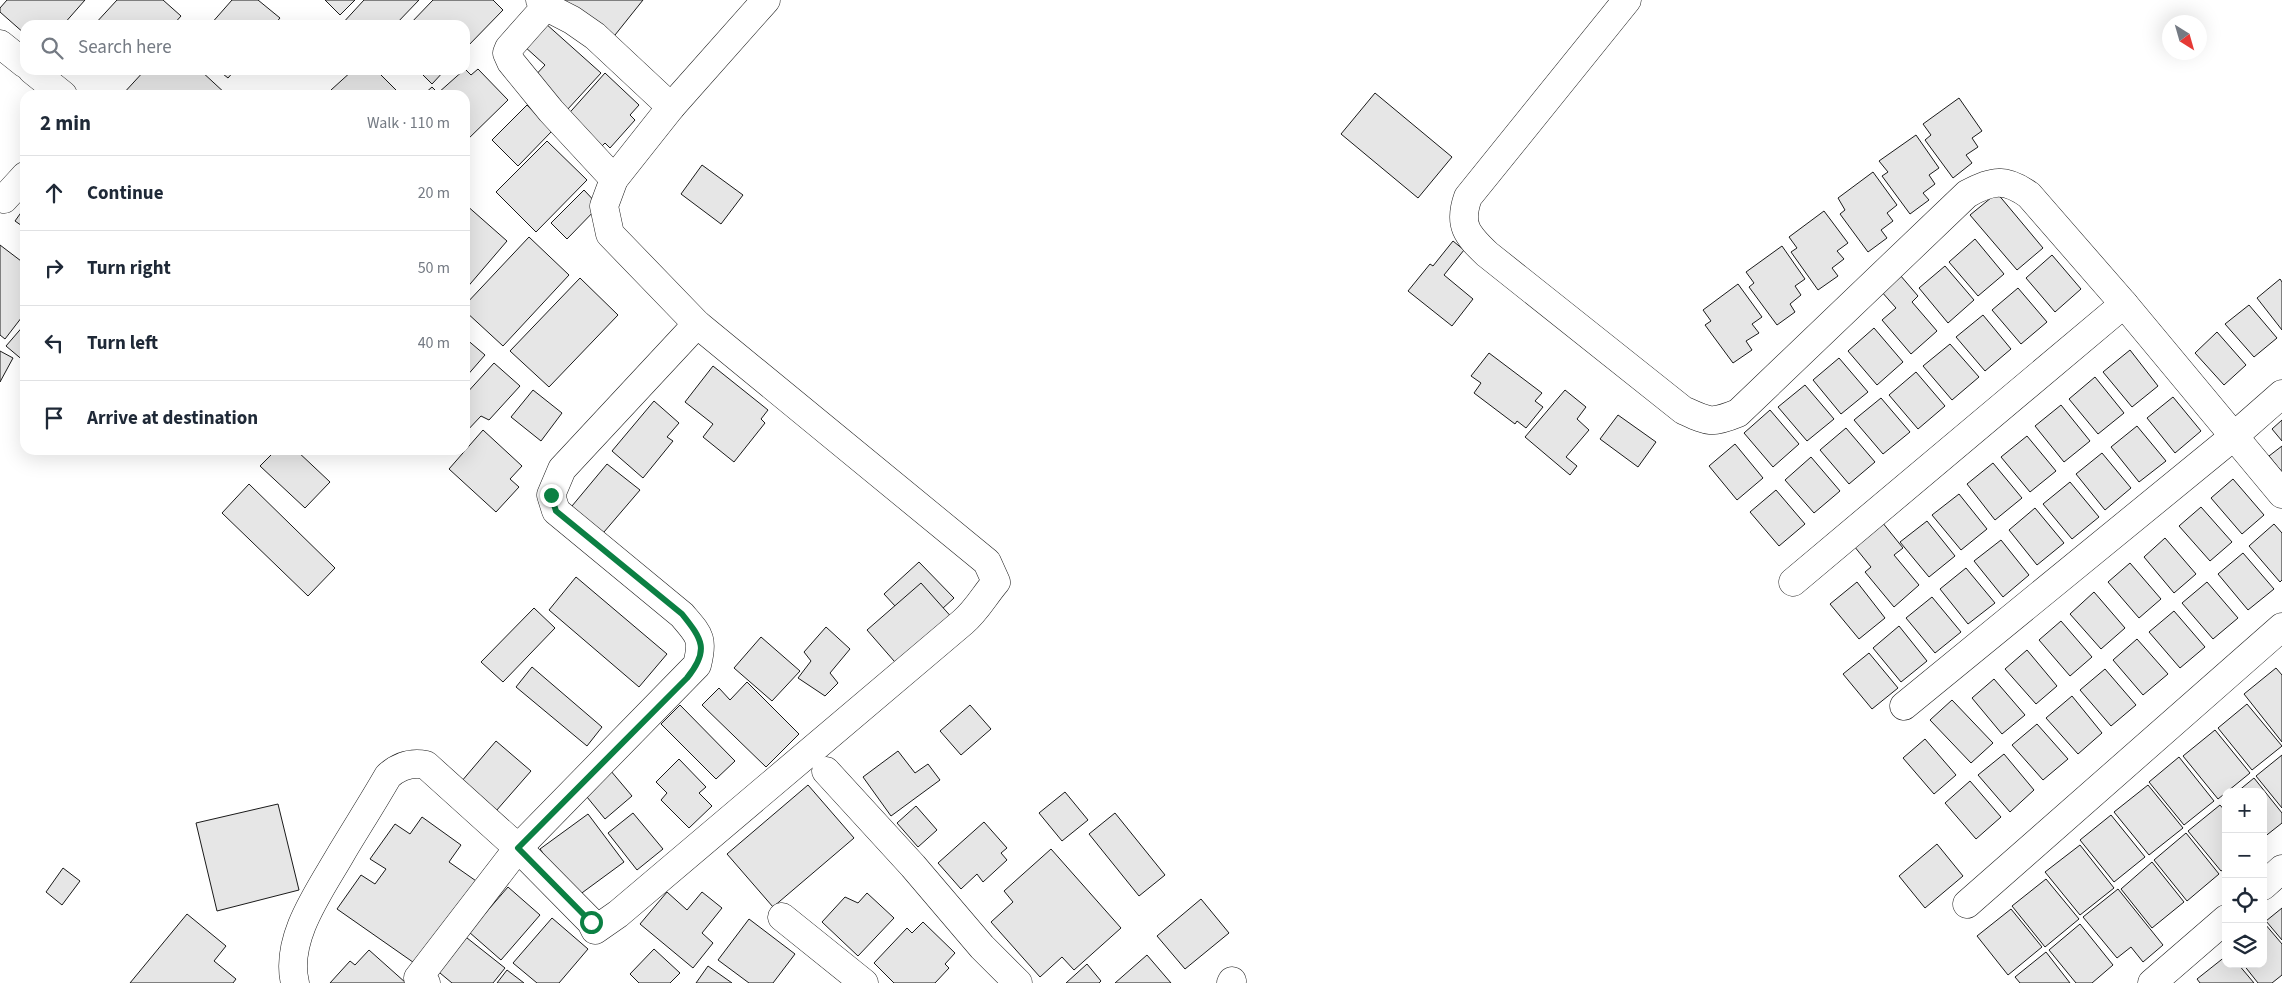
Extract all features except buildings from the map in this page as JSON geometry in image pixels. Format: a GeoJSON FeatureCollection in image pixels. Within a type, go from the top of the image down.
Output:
{"type":"FeatureCollection","features":[{"type":"Feature","properties":{"kind":"street"},"geometry":{"type":"LineString","coordinates":[[295,983],[293,974],[294,952],[307,911],[388,776],[396,769],[416,763],[426,766],[518,848],[591,922],[595,930],[618,914],[978,609],[985,595],[996,582],[987,562],[697,324],[610,234],[604,206],[614,179],[671,107],[766,0]]}},
{"type":"Feature","properties":{"kind":"street"},"geometry":{"type":"LineString","coordinates":[[1627,0],[1468,197],[1463,212],[1465,226],[1470,238],[1487,254],[1683,410],[1708,421],[1722,420],[1738,414],[1967,194],[1983,185],[1998,182],[2015,185],[2029,195],[2124,304],[2282,494]]}},
{"type":"Feature","properties":{"kind":"street"},"geometry":{"type":"LineString","coordinates":[[614,179],[551,111],[511,62],[508,53],[509,48],[540,13],[542,2],[595,36],[671,107]]}},
{"type":"Feature","properties":{"kind":"street"},"geometry":{"type":"LineString","coordinates":[[0,44],[20,60]]}},
{"type":"Feature","properties":{"kind":"street"},"geometry":{"type":"LineString","coordinates":[[38,75],[57,90]]}},
{"type":"Feature","properties":{"kind":"street"},"geometry":{"type":"LineString","coordinates":[[4,199],[20,181]]}},
{"type":"Feature","properties":{"kind":"street"},"geometry":{"type":"LineString","coordinates":[[1793,582],[2124,304]]}},
{"type":"Feature","properties":{"kind":"street"},"geometry":{"type":"LineString","coordinates":[[426,983],[418,978],[518,848],[697,665],[702,642],[699,635],[682,614],[556,511],[551,495],[562,469],[697,324]]}},
{"type":"Feature","properties":{"kind":"street"},"geometry":{"type":"LineString","coordinates":[[1904,706],[2233,437],[2282,394]]}},
{"type":"Feature","properties":{"kind":"street"},"geometry":{"type":"LineString","coordinates":[[1967,904],[2282,627]]}},
{"type":"Feature","properties":{"kind":"street"},"geometry":{"type":"LineString","coordinates":[[826,771],[913,866],[982,947],[1018,983]]}},
{"type":"Feature","properties":{"kind":"street"},"geometry":{"type":"LineString","coordinates":[[2267,882],[2282,869]]}},
{"type":"Feature","properties":{"kind":"street"},"geometry":{"type":"LineString","coordinates":[[782,918],[864,983]]}},
{"type":"Feature","properties":{"kind":"street"},"geometry":{"type":"LineString","coordinates":[[2152,983],[2222,922]]}},
{"type":"Feature","properties":{"kind":"route"},"geometry":{"type":"LineString","coordinates":[[551,495],[556,511],[682,614],[699,635],[702,642],[697,665],[687,678],[518,848],[591,922]]}}]}
